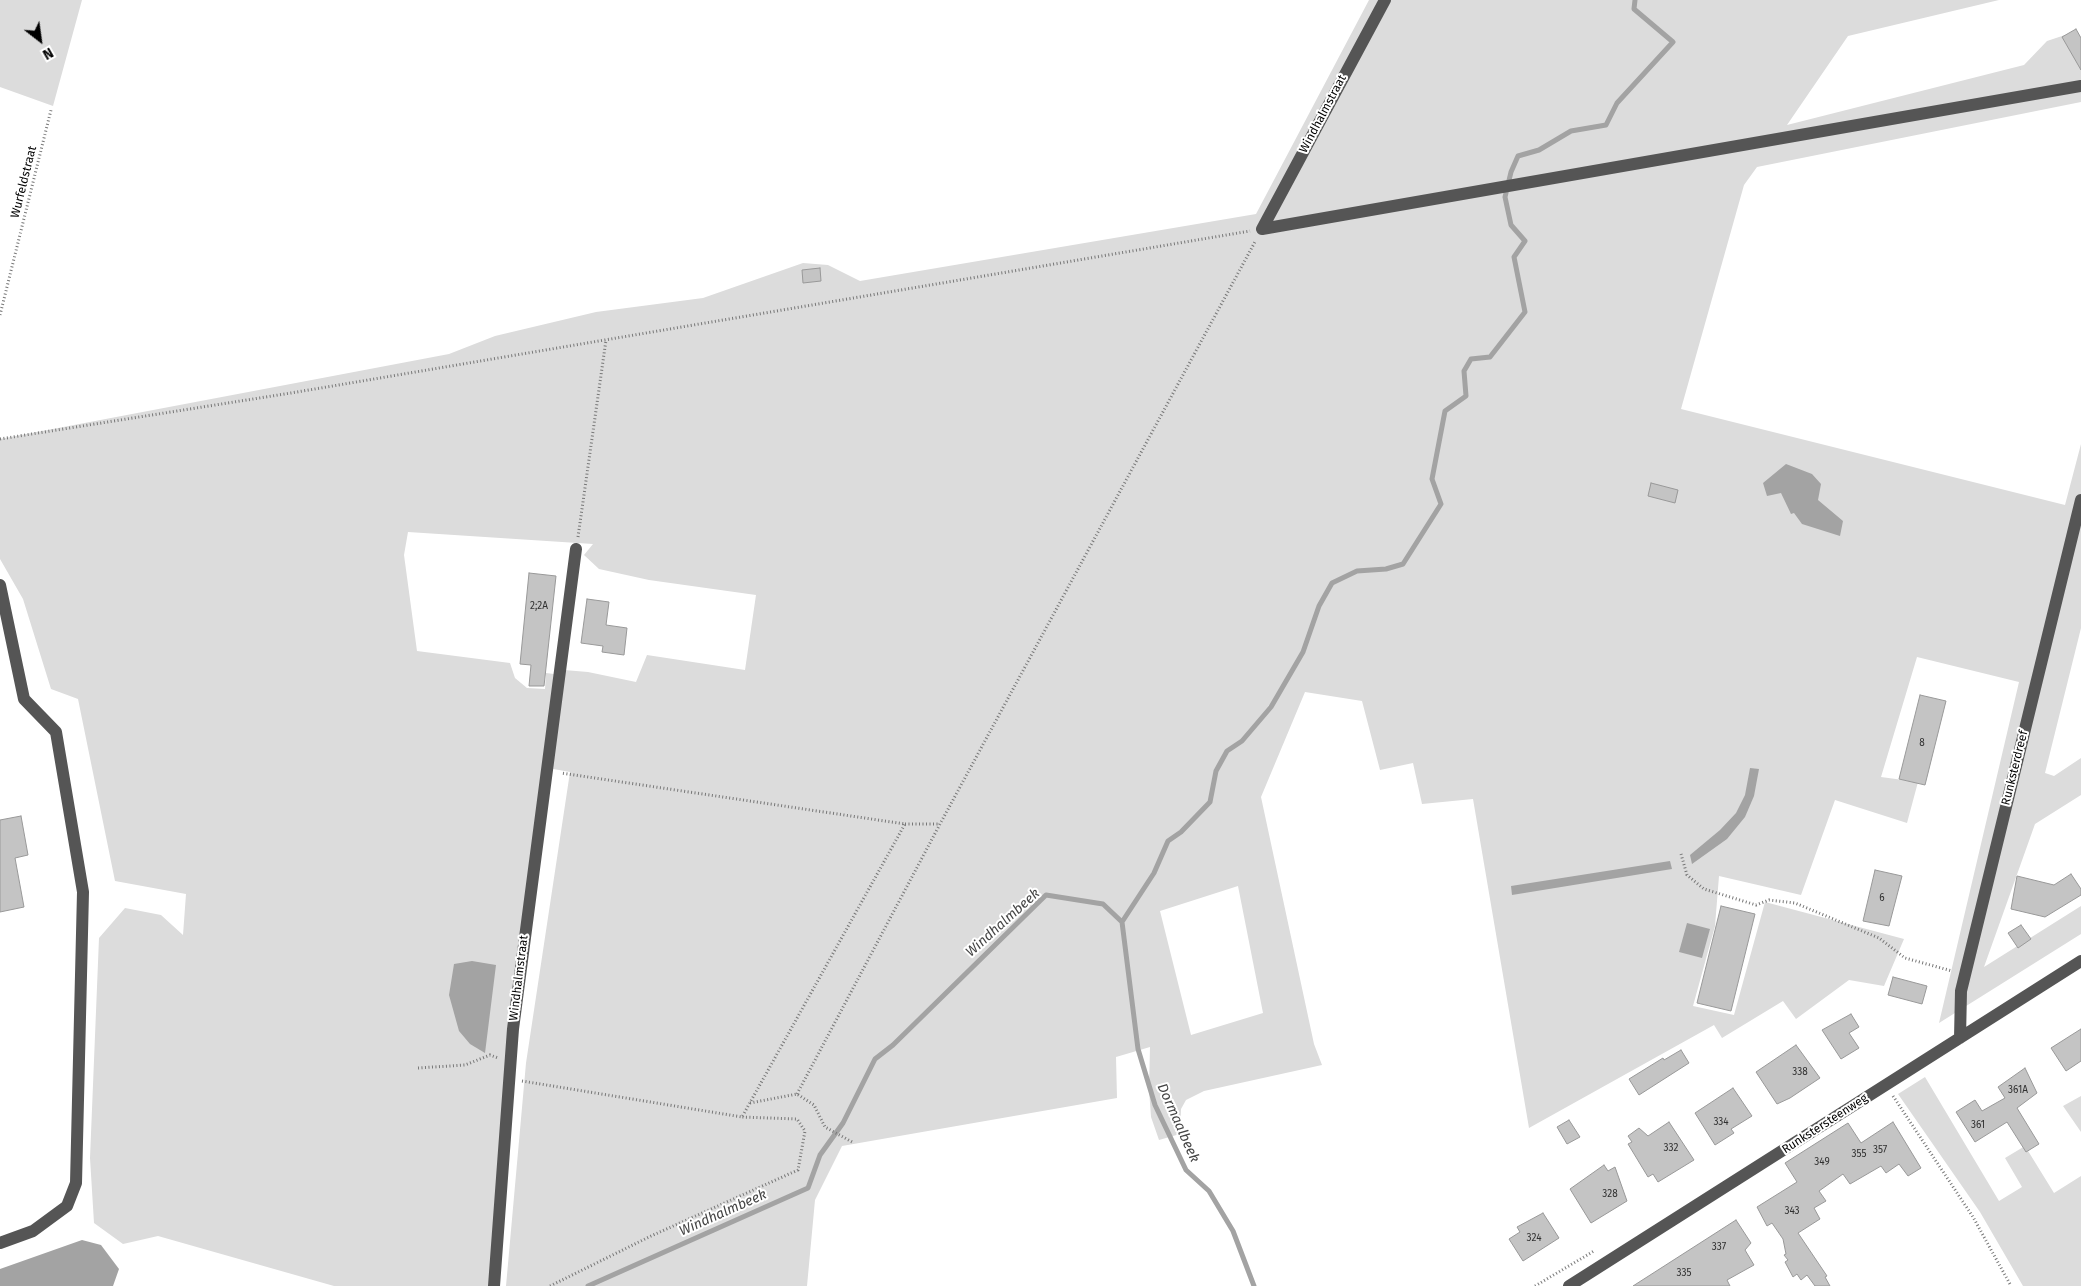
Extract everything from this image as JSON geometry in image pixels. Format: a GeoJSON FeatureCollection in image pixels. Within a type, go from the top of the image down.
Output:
{"type":"FeatureCollection","features":[{"type":"Feature","properties":{"kind":"street","name":"Windhalmstraat"},"geometry":{"type":"LineString","coordinates":[[1262,228],[1385,0]]}},
{"type":"Feature","properties":{"kind":"street"},"geometry":{"type":"LineString","coordinates":[[1262,228],[2081,86]]}},
{"type":"Feature","properties":{"kind":"street","name":"Runksterdreef"},"geometry":{"type":"LineString","coordinates":[[1960,1038],[1961,991],[2081,500]]}},
{"type":"Feature","properties":{"kind":"street","name":"Windhalmstraat"},"geometry":{"type":"LineString","coordinates":[[494,1286],[508,1078],[545,770],[576,549]]}},
{"type":"Feature","properties":{"kind":"street"},"geometry":{"type":"LineString","coordinates":[[0,585],[24,700],[56,732],[84,892],[76,1183],[67,1206],[33,1231],[0,1243]]}},
{"type":"Feature","properties":{"kind":"street","name":"Runkstersteenweg"},"geometry":{"type":"LineString","coordinates":[[1570,1286],[2081,960]]}},
{"type":"Feature","properties":{"kind":"path","name":"Wurfeldstraat"},"geometry":{"type":"LineString","coordinates":[[0,315],[51,110]]}},
{"type":"Feature","properties":{"kind":"path"},"geometry":{"type":"LineString","coordinates":[[0,439],[606,340],[1262,228]]}},
{"type":"Feature","properties":{"kind":"path"},"geometry":{"type":"LineString","coordinates":[[797,1094],[940,824],[1262,228]]}},
{"type":"Feature","properties":{"kind":"path"},"geometry":{"type":"LineString","coordinates":[[576,549],[606,340]]}},
{"type":"Feature","properties":{"kind":"path"},"geometry":{"type":"LineString","coordinates":[[545,770],[905,824],[940,824]]}},
{"type":"Feature","properties":{"kind":"path"},"geometry":{"type":"LineString","coordinates":[[742,1117],[905,824]]}},
{"type":"Feature","properties":{"kind":"path"},"geometry":{"type":"LineString","coordinates":[[1681,854],[1687,875],[1704,889],[1756,905],[1769,900],[1795,903],[1879,938],[1905,958],[1965,974]]}},
{"type":"Feature","properties":{"kind":"path"},"geometry":{"type":"LineString","coordinates":[[418,1068],[465,1065],[490,1055],[510,1064]]}},
{"type":"Feature","properties":{"kind":"path"},"geometry":{"type":"LineString","coordinates":[[508,1078],[742,1117],[797,1119],[805,1131],[798,1170],[651,1236],[550,1286]]}},
{"type":"Feature","properties":{"kind":"path"},"geometry":{"type":"LineString","coordinates":[[1886,1085],[1973,1217],[2012,1286]]}},
{"type":"Feature","properties":{"kind":"path"},"geometry":{"type":"LineString","coordinates":[[750,1103],[797,1094],[814,1105],[825,1127],[854,1143]]}},
{"type":"Feature","properties":{"kind":"shaded area"},"geometry":{"type":"Polygon","coordinates":[[[0,0],[82,0],[53,106],[0,87],[0,0]]]}},
{"type":"Feature","properties":{"kind":"shaded area"},"geometry":{"type":"Polygon","coordinates":[[[1369,0],[1999,0],[1848,36],[1787,125],[2024,65],[2047,41],[2065,35],[2072,36],[2081,42],[2081,102],[1757,167],[1744,185],[1681,409],[2065,505],[2081,444],[2081,628],[2045,773],[2054,776],[2081,758],[2081,795],[2035,824],[1984,967],[2081,906],[2081,934],[1939,1023],[2019,682],[1917,657],[1881,777],[1918,782],[1907,823],[1835,800],[1801,895],[1719,876],[1715,926],[1693,1006],[1734,1015],[1765,902],[1904,939],[1884,986],[1849,980],[1796,1019],[1783,1001],[1722,1038],[1714,1025],[1529,1128],[1473,799],[1422,804],[1413,763],[1380,770],[1362,701],[1305,692],[1261,797],[1314,1044],[1322,1065],[1204,1091],[1186,1100],[1181,1109],[1180,1134],[1159,1140],[1151,1117],[1149,1089],[1150,1047],[1116,1057],[1117,1098],[842,1146],[815,1200],[807,1286],[506,1286],[526,1063],[570,772],[548,768],[564,670],[588,672],[636,682],[647,655],[745,670],[756,595],[649,580],[599,569],[584,555],[593,544],[408,532],[404,555],[417,651],[510,663],[515,678],[527,688],[545,689],[546,673],[554,674],[489,1286],[334,1286],[158,1236],[123,1244],[94,1223],[90,1158],[99,938],[125,908],[161,915],[183,935],[186,894],[115,881],[78,699],[51,689],[23,599],[0,559],[0,439],[449,354],[495,336],[596,312],[703,298],[803,263],[828,265],[860,281],[1256,214],[1369,0]],[[1238,886],[1160,911],[1191,1035],[1263,1013],[1238,886]]]}},
{"type":"Feature","properties":{"kind":"shaded area"},"geometry":{"type":"Polygon","coordinates":[[[1786,464],[1812,474],[1821,484],[1818,500],[1843,521],[1840,536],[1802,524],[1794,513],[1791,514],[1781,493],[1767,496],[1763,483],[1786,464]]]}},
{"type":"Feature","properties":{"kind":"shaded area"},"geometry":{"type":"Polygon","coordinates":[[[1750,768],[1759,769],[1754,796],[1745,817],[1727,839],[1692,864],[1690,855],[1720,830],[1736,813],[1745,795],[1750,768]]]}},
{"type":"Feature","properties":{"kind":"shaded area"},"geometry":{"type":"Polygon","coordinates":[[[1670,861],[1672,869],[1512,895],[1511,886],[1670,861]]]}},
{"type":"Feature","properties":{"kind":"shaded area"},"geometry":{"type":"Polygon","coordinates":[[[1687,923],[1710,929],[1702,958],[1679,952],[1687,923]]]}},
{"type":"Feature","properties":{"kind":"shaded area"},"geometry":{"type":"Polygon","coordinates":[[[472,961],[496,965],[485,1053],[470,1044],[459,1031],[449,995],[454,964],[472,961]]]}},
{"type":"Feature","properties":{"kind":"shaded area"},"geometry":{"type":"Polygon","coordinates":[[[1925,1077],[1999,1201],[2022,1187],[2005,1158],[2025,1146],[2054,1193],[2081,1176],[2081,1286],[2023,1286],[1980,1212],[1898,1094],[1925,1077]]]}},
{"type":"Feature","properties":{"kind":"shaded area"},"geometry":{"type":"Polygon","coordinates":[[[2081,1096],[2081,1132],[2063,1106],[2081,1096]]]}},
{"type":"Feature","properties":{"kind":"shaded area"},"geometry":{"type":"Polygon","coordinates":[[[82,1240],[101,1245],[119,1269],[113,1286],[0,1286],[0,1269],[82,1240]]]}},
{"type":"Feature","properties":{"kind":"building"},"geometry":{"type":"Polygon","coordinates":[[[2076,29],[2081,38],[2081,70],[2062,37],[2076,29]]]}},
{"type":"Feature","properties":{"kind":"building"},"geometry":{"type":"Polygon","coordinates":[[[820,268],[821,281],[803,283],[802,270],[820,268]]]}},
{"type":"Feature","properties":{"kind":"building"},"geometry":{"type":"Polygon","coordinates":[[[1651,483],[1678,490],[1675,503],[1648,496],[1651,483]]]}},
{"type":"Feature","properties":{"kind":"building"},"geometry":{"type":"Polygon","coordinates":[[[529,573],[556,576],[544,686],[529,686],[531,665],[520,664],[529,573]]]}},
{"type":"Feature","properties":{"kind":"building"},"geometry":{"type":"Polygon","coordinates":[[[587,599],[609,602],[606,625],[627,628],[624,655],[602,652],[603,646],[581,643],[587,599]]]}},
{"type":"Feature","properties":{"kind":"building"},"geometry":{"type":"Polygon","coordinates":[[[1920,695],[1946,701],[1925,785],[1899,779],[1920,695]]]}},
{"type":"Feature","properties":{"kind":"building"},"geometry":{"type":"Polygon","coordinates":[[[21,816],[28,855],[15,858],[24,907],[0,912],[0,820],[21,816]]]}},
{"type":"Feature","properties":{"kind":"building"},"geometry":{"type":"Polygon","coordinates":[[[1875,870],[1902,876],[1889,926],[1863,921],[1875,870]]]}},
{"type":"Feature","properties":{"kind":"building"},"geometry":{"type":"Polygon","coordinates":[[[2071,874],[2081,889],[2081,895],[2045,917],[2011,909],[2017,876],[2054,885],[2071,874]]]}},
{"type":"Feature","properties":{"kind":"building"},"geometry":{"type":"Polygon","coordinates":[[[1721,906],[1755,914],[1731,1011],[1697,1003],[1721,906]]]}},
{"type":"Feature","properties":{"kind":"building"},"geometry":{"type":"Polygon","coordinates":[[[2021,925],[2031,939],[2018,948],[2008,933],[2021,925]]]}},
{"type":"Feature","properties":{"kind":"building"},"geometry":{"type":"Polygon","coordinates":[[[1893,977],[1927,986],[1922,1004],[1888,995],[1893,977]]]}},
{"type":"Feature","properties":{"kind":"building"},"geometry":{"type":"Polygon","coordinates":[[[1851,1014],[1859,1027],[1849,1033],[1859,1048],[1841,1059],[1822,1030],[1851,1014]]]}},
{"type":"Feature","properties":{"kind":"building"},"geometry":{"type":"Polygon","coordinates":[[[2081,1029],[2081,1061],[2066,1071],[2051,1048],[2081,1029]]]}},
{"type":"Feature","properties":{"kind":"building"},"geometry":{"type":"Polygon","coordinates":[[[1796,1045],[1820,1078],[1790,1098],[1777,1104],[1756,1072],[1796,1045]]]}},
{"type":"Feature","properties":{"kind":"building"},"geometry":{"type":"Polygon","coordinates":[[[1681,1050],[1689,1063],[1639,1095],[1629,1079],[1663,1058],[1664,1060],[1681,1050]]]}},
{"type":"Feature","properties":{"kind":"building"},"geometry":{"type":"Polygon","coordinates":[[[2025,1068],[2037,1093],[2017,1108],[2039,1144],[2026,1152],[2007,1122],[1975,1142],[1956,1112],[1975,1100],[1982,1111],[2005,1098],[1998,1087],[2025,1068]]]}},
{"type":"Feature","properties":{"kind":"building"},"geometry":{"type":"Polygon","coordinates":[[[1733,1088],[1752,1116],[1731,1129],[1734,1133],[1715,1145],[1695,1113],[1733,1088]]]}},
{"type":"Feature","properties":{"kind":"building"},"geometry":{"type":"Polygon","coordinates":[[[1569,1120],[1580,1137],[1567,1144],[1557,1127],[1569,1120]]]}},
{"type":"Feature","properties":{"kind":"building"},"geometry":{"type":"Polygon","coordinates":[[[1669,1122],[1694,1160],[1658,1182],[1653,1174],[1648,1177],[1628,1144],[1632,1142],[1628,1136],[1639,1128],[1648,1136],[1669,1122]]]}},
{"type":"Feature","properties":{"kind":"building"},"geometry":{"type":"Polygon","coordinates":[[[1893,1122],[1921,1168],[1908,1176],[1899,1164],[1886,1173],[1881,1166],[1850,1184],[1843,1174],[1819,1191],[1826,1201],[1814,1208],[1820,1219],[1798,1233],[1827,1276],[1825,1277],[1830,1286],[1815,1286],[1807,1275],[1801,1280],[1797,1274],[1793,1277],[1785,1262],[1788,1260],[1784,1255],[1786,1254],[1783,1239],[1772,1223],[1767,1226],[1757,1207],[1797,1182],[1785,1163],[1848,1123],[1861,1143],[1893,1122]]]}},
{"type":"Feature","properties":{"kind":"building"},"geometry":{"type":"Polygon","coordinates":[[[1604,1165],[1608,1171],[1615,1167],[1627,1201],[1591,1223],[1570,1189],[1604,1165]]]}},
{"type":"Feature","properties":{"kind":"building"},"geometry":{"type":"Polygon","coordinates":[[[1543,1213],[1559,1238],[1523,1261],[1509,1239],[1520,1232],[1517,1227],[1543,1213]]]}},
{"type":"Feature","properties":{"kind":"building"},"geometry":{"type":"Polygon","coordinates":[[[1736,1220],[1751,1243],[1745,1250],[1754,1265],[1727,1280],[1730,1286],[1633,1286],[1736,1220]]]}},
{"type":"Feature","properties":{"kind":"waterway","name":"Windhalmbeek"},"geometry":{"type":"LineString","coordinates":[[588,1286],[808,1188],[820,1155],[843,1123],[875,1059],[893,1045],[1046,895],[1103,904],[1122,922],[1154,873],[1168,841],[1181,832],[1210,802],[1216,771],[1227,751],[1242,741],[1271,707],[1303,652],[1319,606],[1332,583],[1357,571],[1386,569],[1403,564],[1441,504],[1432,479],[1445,411],[1466,396],[1464,371],[1471,359],[1490,357],[1525,312],[1514,257],[1525,241],[1511,225],[1505,197],[1511,172],[1518,156],[1539,150],[1571,131],[1606,125],[1617,103],[1673,42],[1634,9],[1635,0]]}},
{"type":"Feature","properties":{"kind":"waterway","name":"Dormaalbeek"},"geometry":{"type":"LineString","coordinates":[[1122,922],[1138,1049],[1155,1105],[1186,1170],[1209,1191],[1233,1231],[1254,1286]]}}]}
